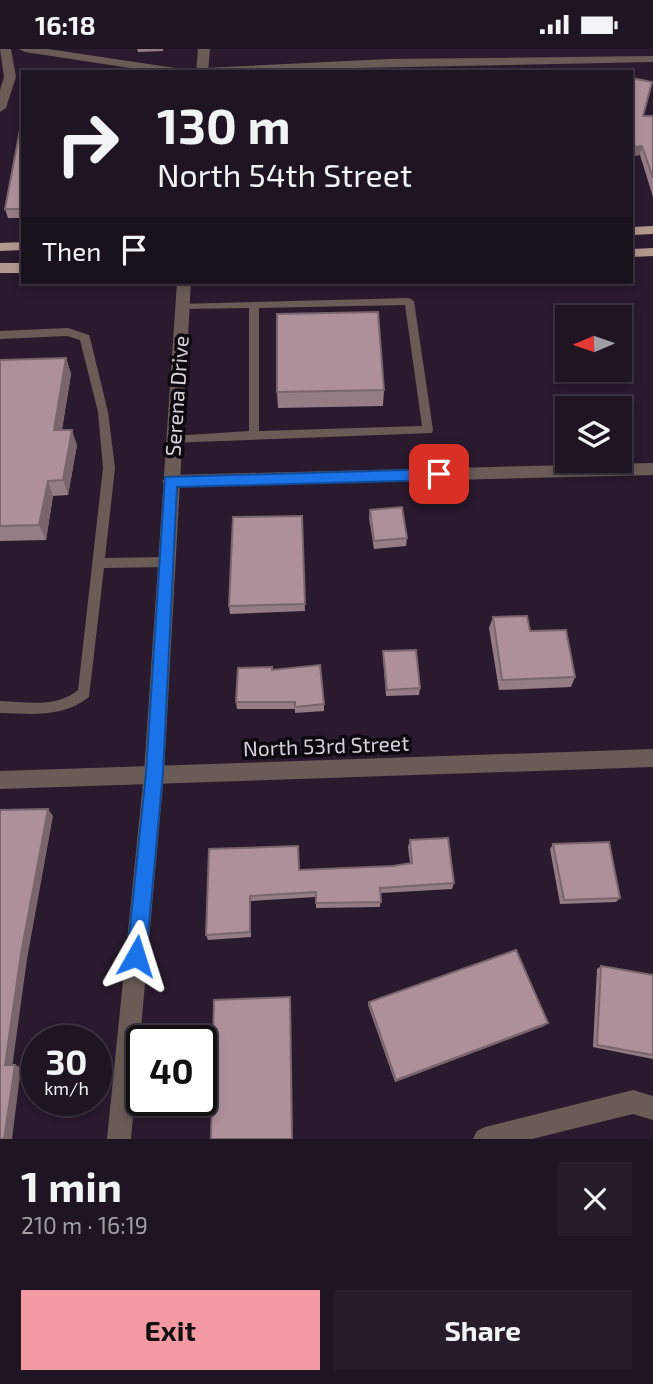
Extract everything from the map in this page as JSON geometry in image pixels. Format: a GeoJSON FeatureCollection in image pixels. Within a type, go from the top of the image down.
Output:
{"type":"FeatureCollection","features":[{"type":"Feature","properties":{"kind":"main road"},"geometry":{"type":"LineString","coordinates":[[633,231],[653,230]]}},
{"type":"Feature","properties":{"kind":"main road"},"geometry":{"type":"LineString","coordinates":[[0,247],[21,246]]}},
{"type":"Feature","properties":{"kind":"main road"},"geometry":{"type":"LineString","coordinates":[[633,253],[653,252]]}},
{"type":"Feature","properties":{"kind":"main road"},"geometry":{"type":"LineString","coordinates":[[0,268],[21,268]]}},
{"type":"Feature","properties":{"kind":"street"},"geometry":{"type":"LineString","coordinates":[[0,108],[10,77],[5,49]]}},
{"type":"Feature","properties":{"kind":"street"},"geometry":{"type":"LineString","coordinates":[[25,49],[168,70]]}},
{"type":"Feature","properties":{"kind":"street"},"geometry":{"type":"LineString","coordinates":[[203,70],[204,49]]}},
{"type":"Feature","properties":{"kind":"street"},"geometry":{"type":"LineString","coordinates":[[388,49],[390,67]]}},
{"type":"Feature","properties":{"kind":"street"},"geometry":{"type":"LineString","coordinates":[[250,70],[653,59]]}},
{"type":"Feature","properties":{"kind":"street","name":"Serena Drive"},"geometry":{"type":"LineString","coordinates":[[119,1139],[155,773],[170,481],[184,284]]}},
{"type":"Feature","properties":{"kind":"street"},"geometry":{"type":"LineString","coordinates":[[170,481],[653,469]]}},
{"type":"Feature","properties":{"kind":"street","name":"North 53rd Street"},"geometry":{"type":"LineString","coordinates":[[0,779],[653,758]]}},
{"type":"Feature","properties":{"kind":"street"},"geometry":{"type":"LineString","coordinates":[[485,1139],[633,1103],[653,1108]]}},
{"type":"Feature","properties":{"kind":"lane"},"geometry":{"type":"LineString","coordinates":[[173,440],[428,430],[409,301],[182,306]]}},
{"type":"Feature","properties":{"kind":"lane"},"geometry":{"type":"LineString","coordinates":[[254,305],[254,435]]}},
{"type":"Feature","properties":{"kind":"lane"},"geometry":{"type":"LineString","coordinates":[[0,335],[68,332],[85,338],[103,412],[108,468],[84,693],[76,702],[63,706],[0,707]]}},
{"type":"Feature","properties":{"kind":"lane"},"geometry":{"type":"LineString","coordinates":[[99,563],[166,562]]}},
{"type":"Feature","properties":{"kind":"building"},"geometry":{"type":"Polygon","coordinates":[[[633,78],[652,82],[643,116],[653,116],[653,178],[642,146],[635,147],[633,78]]]}},
{"type":"Feature","properties":{"kind":"building"},"geometry":{"type":"Polygon","coordinates":[[[20,130],[21,130],[21,209],[5,209],[20,130]]]}},
{"type":"Feature","properties":{"kind":"building"},"geometry":{"type":"Polygon","coordinates":[[[378,312],[384,390],[277,392],[277,314],[378,312]]]}},
{"type":"Feature","properties":{"kind":"building"},"geometry":{"type":"Polygon","coordinates":[[[66,358],[54,430],[72,430],[63,480],[48,481],[39,525],[0,526],[0,360],[66,358]]]}},
{"type":"Feature","properties":{"kind":"building"},"geometry":{"type":"Polygon","coordinates":[[[402,507],[407,538],[374,541],[370,510],[402,507]]]}},
{"type":"Feature","properties":{"kind":"building"},"geometry":{"type":"Polygon","coordinates":[[[302,516],[305,604],[229,606],[233,517],[302,516]]]}},
{"type":"Feature","properties":{"kind":"building"},"geometry":{"type":"Polygon","coordinates":[[[527,616],[530,631],[566,630],[575,677],[502,680],[493,617],[527,616]]]}},
{"type":"Feature","properties":{"kind":"building"},"geometry":{"type":"Polygon","coordinates":[[[416,650],[420,688],[387,690],[383,651],[416,650]]]}},
{"type":"Feature","properties":{"kind":"building"},"geometry":{"type":"Polygon","coordinates":[[[320,665],[324,704],[295,707],[295,702],[236,702],[238,668],[272,667],[272,670],[320,665]]]}},
{"type":"Feature","properties":{"kind":"building"},"geometry":{"type":"Polygon","coordinates":[[[48,809],[21,954],[5,1065],[15,1065],[4,1139],[0,1139],[0,810],[48,809]]]}},
{"type":"Feature","properties":{"kind":"building"},"geometry":{"type":"Polygon","coordinates":[[[448,838],[454,883],[380,888],[381,902],[316,903],[316,892],[250,896],[250,932],[206,935],[209,849],[298,846],[299,870],[393,866],[412,863],[410,840],[448,838]]]}},
{"type":"Feature","properties":{"kind":"building"},"geometry":{"type":"Polygon","coordinates":[[[609,842],[620,898],[564,900],[553,844],[609,842]]]}},
{"type":"Feature","properties":{"kind":"building"},"geometry":{"type":"Polygon","coordinates":[[[516,950],[548,1023],[396,1080],[369,1002],[516,950]]]}},
{"type":"Feature","properties":{"kind":"building"},"geometry":{"type":"Polygon","coordinates":[[[601,966],[653,975],[653,1055],[597,1045],[601,966]]]}},
{"type":"Feature","properties":{"kind":"building"},"geometry":{"type":"Polygon","coordinates":[[[290,997],[292,1139],[211,1139],[211,1116],[217,1116],[217,1025],[213,1025],[214,1000],[290,997]]]}},
{"type":"Feature","properties":{"kind":"route"},"geometry":{"type":"LineString","coordinates":[[136,956],[155,773],[170,481],[439,474]]}}]}
